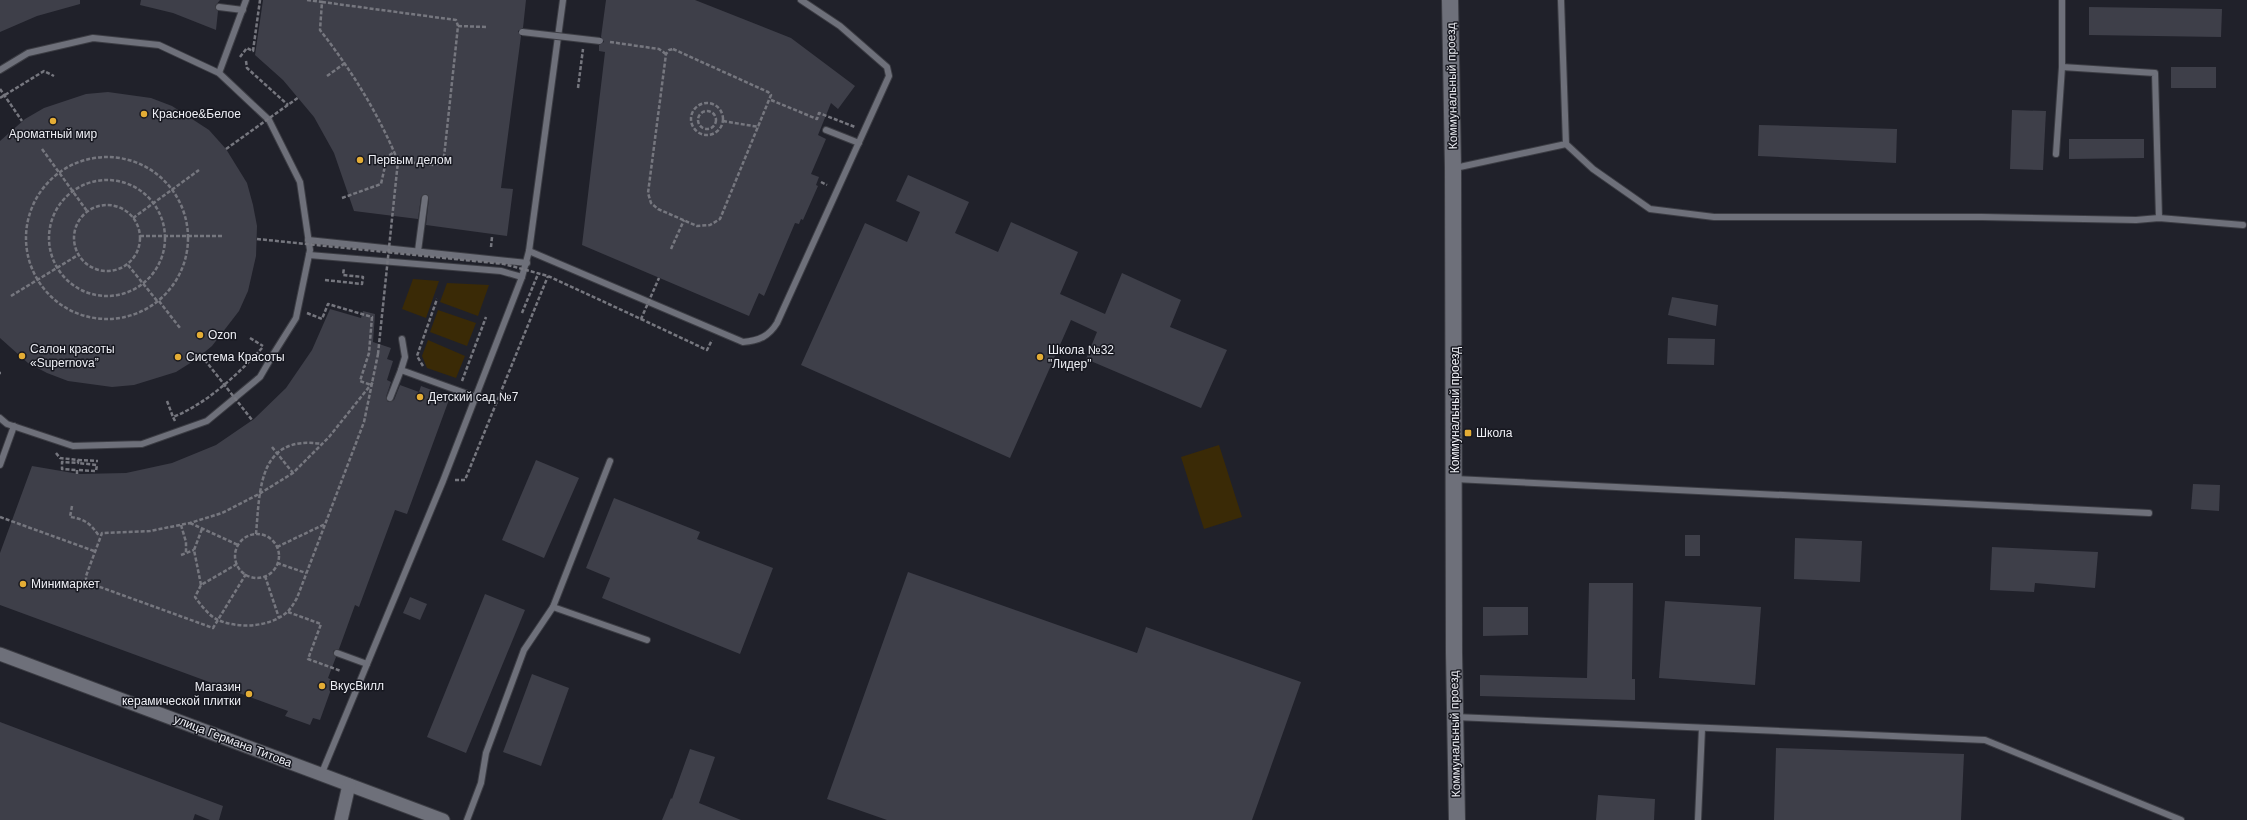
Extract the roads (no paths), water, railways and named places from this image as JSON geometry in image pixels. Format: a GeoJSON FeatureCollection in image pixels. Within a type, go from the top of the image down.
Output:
{"type":"FeatureCollection","features":[{"type":"Feature","properties":{"kind":"street","name":"Коммунальный проезд"},"geometry":{"type":"LineString","coordinates":[[1450,0],[1453,168],[1455,717],[1457,820]]}},
{"type":"Feature","properties":{"kind":"street","name":"улица Германа Титова"},"geometry":{"type":"LineString","coordinates":[[0,654],[443,820]]}},
{"type":"Feature","properties":{"kind":"street"},"geometry":{"type":"LineString","coordinates":[[341,820],[349,785]]}},
{"type":"Feature","properties":{"kind":"lane"},"geometry":{"type":"LineString","coordinates":[[219,73],[246,0]]}},
{"type":"Feature","properties":{"kind":"lane"},"geometry":{"type":"LineString","coordinates":[[321,775],[476,397],[527,263],[563,0]]}},
{"type":"Feature","properties":{"kind":"lane"},"geometry":{"type":"LineString","coordinates":[[529,251],[743,342],[752,342],[765,337],[773,330],[889,76],[887,67],[840,26],[801,0]]}},
{"type":"Feature","properties":{"kind":"lane"},"geometry":{"type":"LineString","coordinates":[[1561,0],[1566,144],[1593,169],[1650,210],[1714,217],[1982,217],[2136,220],[2159,218],[2243,225]]}},
{"type":"Feature","properties":{"kind":"lane"},"geometry":{"type":"LineString","coordinates":[[2056,154],[2062,67],[2062,0]]}},
{"type":"Feature","properties":{"kind":"lane"},"geometry":{"type":"LineString","coordinates":[[219,7],[243,10]]}},
{"type":"Feature","properties":{"kind":"lane"},"geometry":{"type":"LineString","coordinates":[[522,32],[600,41]]}},
{"type":"Feature","properties":{"kind":"lane"},"geometry":{"type":"LineString","coordinates":[[0,70],[28,53],[93,38],[159,45],[219,73],[269,120],[300,182],[309,255],[296,318],[260,377],[207,421],[142,444],[73,446],[14,426],[0,418]]}},
{"type":"Feature","properties":{"kind":"lane"},"geometry":{"type":"LineString","coordinates":[[2062,67],[2155,73],[2159,218]]}},
{"type":"Feature","properties":{"kind":"lane"},"geometry":{"type":"LineString","coordinates":[[826,130],[859,144]]}},
{"type":"Feature","properties":{"kind":"lane"},"geometry":{"type":"LineString","coordinates":[[1453,168],[1566,144]]}},
{"type":"Feature","properties":{"kind":"lane"},"geometry":{"type":"LineString","coordinates":[[418,251],[425,198]]}},
{"type":"Feature","properties":{"kind":"lane"},"geometry":{"type":"LineString","coordinates":[[308,240],[527,263]]}},
{"type":"Feature","properties":{"kind":"lane"},"geometry":{"type":"LineString","coordinates":[[309,255],[501,272],[522,277]]}},
{"type":"Feature","properties":{"kind":"lane"},"geometry":{"type":"LineString","coordinates":[[390,398],[405,357],[402,339]]}},
{"type":"Feature","properties":{"kind":"lane"},"geometry":{"type":"LineString","coordinates":[[401,370],[476,397]]}},
{"type":"Feature","properties":{"kind":"lane"},"geometry":{"type":"LineString","coordinates":[[0,465],[14,426]]}},
{"type":"Feature","properties":{"kind":"lane"},"geometry":{"type":"LineString","coordinates":[[467,820],[481,783],[486,753],[524,650],[553,607],[610,461]]}},
{"type":"Feature","properties":{"kind":"lane"},"geometry":{"type":"LineString","coordinates":[[1455,479],[2149,513]]}},
{"type":"Feature","properties":{"kind":"lane"},"geometry":{"type":"LineString","coordinates":[[553,607],[647,640]]}},
{"type":"Feature","properties":{"kind":"lane"},"geometry":{"type":"LineString","coordinates":[[337,653],[367,664]]}},
{"type":"Feature","properties":{"kind":"lane"},"geometry":{"type":"LineString","coordinates":[[1455,717],[1985,740],[2181,820]]}},
{"type":"Feature","properties":{"kind":"lane"},"geometry":{"type":"LineString","coordinates":[[1698,820],[1702,728]]}},
{"type":"Feature","properties":{"kind":"place","name":"Красное&Белое"},"geometry":{"type":"Point","coordinates":[144,114]}},
{"type":"Feature","properties":{"kind":"place","name":"Ароматный мир"},"geometry":{"type":"Point","coordinates":[53,121]}},
{"type":"Feature","properties":{"kind":"place","name":"Первым делом"},"geometry":{"type":"Point","coordinates":[360,160]}},
{"type":"Feature","properties":{"kind":"place","name":"Ozon"},"geometry":{"type":"Point","coordinates":[200,335]}},
{"type":"Feature","properties":{"kind":"place","name":"Салон красоты «Supernova”"},"geometry":{"type":"Point","coordinates":[22,356]}},
{"type":"Feature","properties":{"kind":"place","name":"Система Красоты"},"geometry":{"type":"Point","coordinates":[178,357]}},
{"type":"Feature","properties":{"kind":"place","name":"Школа №32 \"Лидер\""},"geometry":{"type":"Point","coordinates":[1040,357]}},
{"type":"Feature","properties":{"kind":"place","name":"Детский сад №7"},"geometry":{"type":"Point","coordinates":[420,397]}},
{"type":"Feature","properties":{"kind":"place","name":"Школа"},"geometry":{"type":"Point","coordinates":[1468,433]}},
{"type":"Feature","properties":{"kind":"place","name":"Минимаркет"},"geometry":{"type":"Point","coordinates":[23,584]}},
{"type":"Feature","properties":{"kind":"place","name":"ВкусВилл"},"geometry":{"type":"Point","coordinates":[322,686]}},
{"type":"Feature","properties":{"kind":"place","name":"Магазин керамической плитки"},"geometry":{"type":"Point","coordinates":[249,694]}}]}
